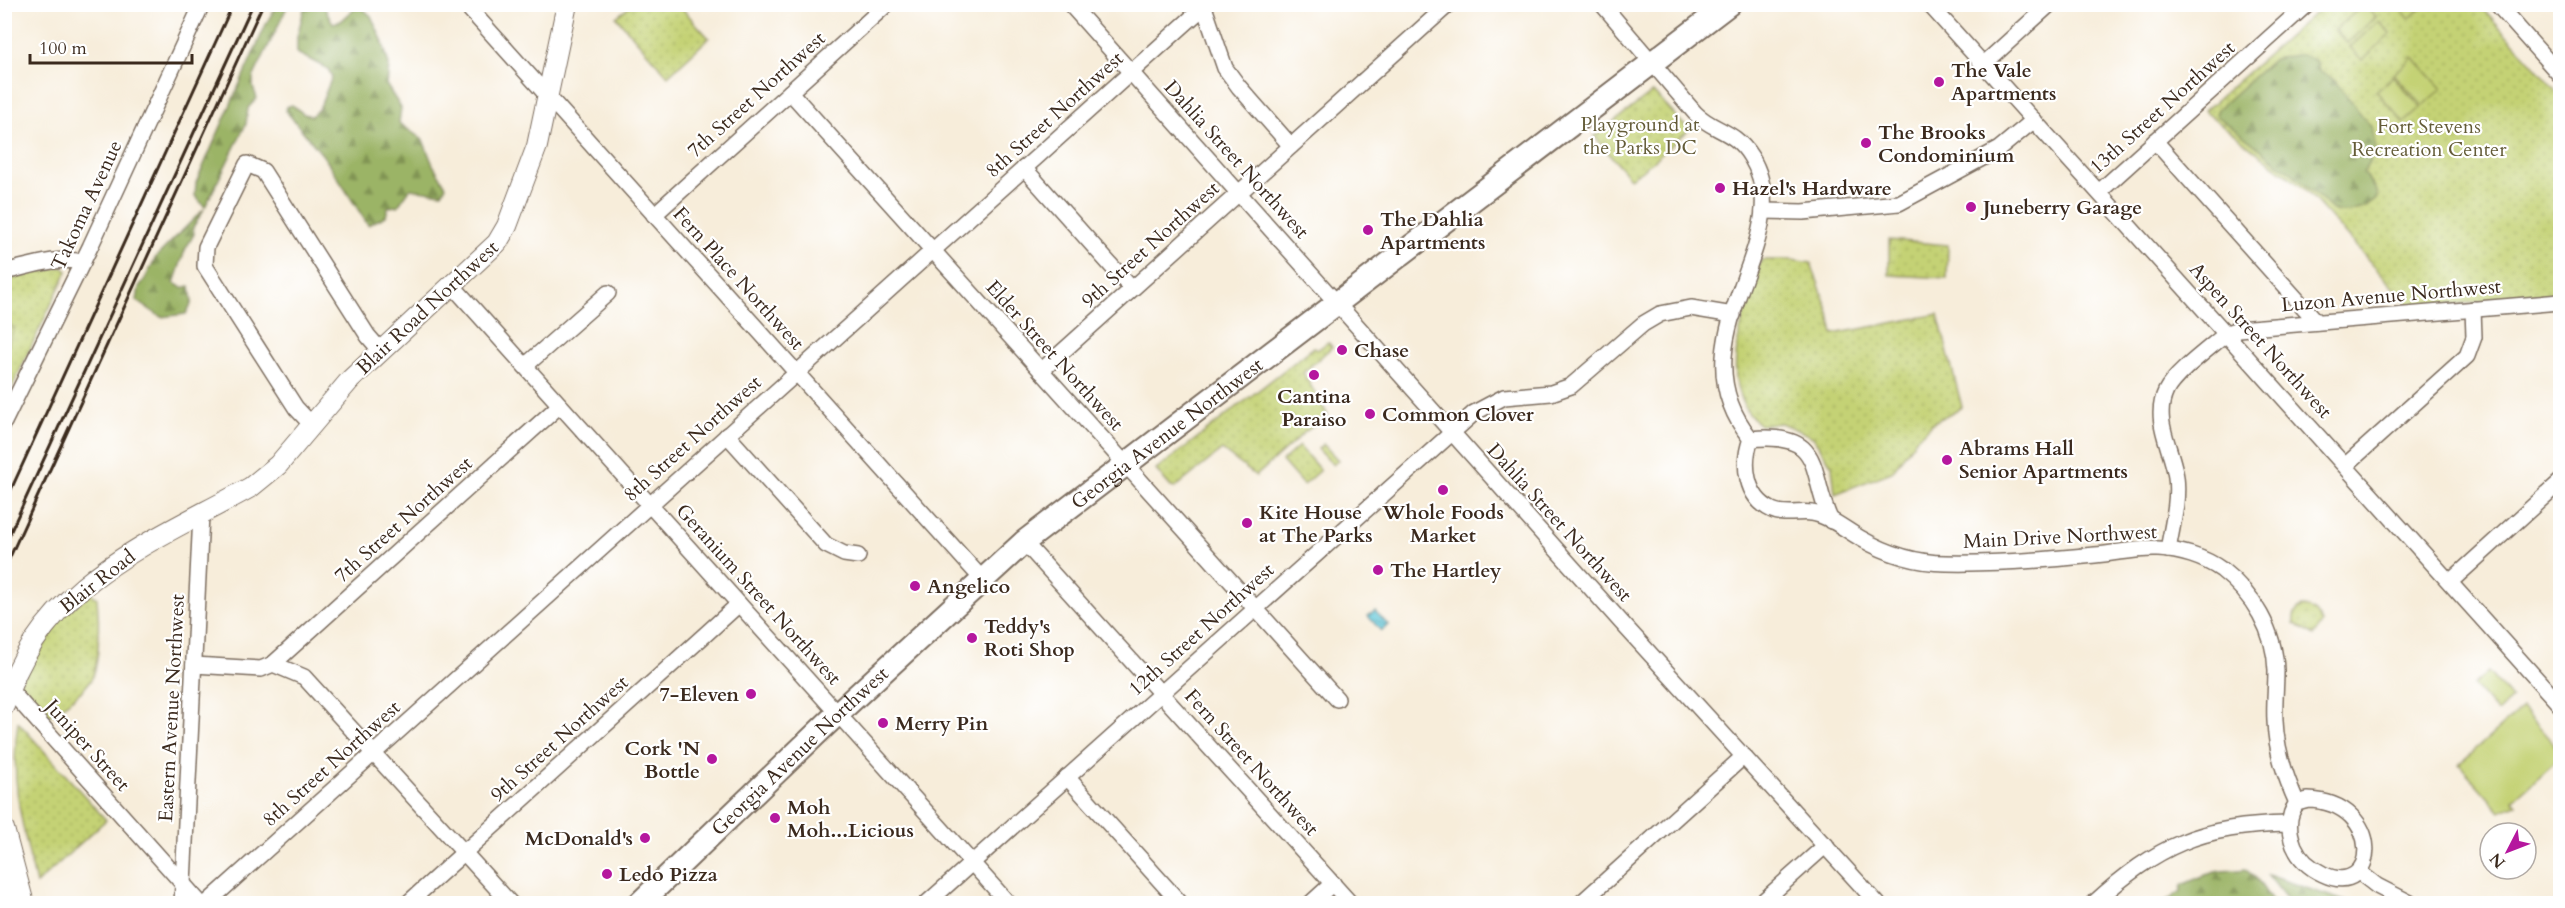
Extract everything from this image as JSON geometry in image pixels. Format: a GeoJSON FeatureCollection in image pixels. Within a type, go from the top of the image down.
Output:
{"type":"FeatureCollection","features":[{"type":"Feature","properties":{"kind":"highway","name":"Georgia Avenue Northwest"},"geometry":{"type":"LineString","coordinates":[[639,903],[1024,542],[1729,4]]}},
{"type":"Feature","properties":{"kind":"main road","name":"Blair Road Northwest"},"geometry":{"type":"LineString","coordinates":[[201,515],[268,474],[350,380],[493,247],[504,232],[537,146],[567,4]]}},
{"type":"Feature","properties":{"kind":"main road","name":"Blair Road"},"geometry":{"type":"LineString","coordinates":[[7,697],[33,640],[70,598],[161,534],[201,515]]}},
{"type":"Feature","properties":{"kind":"main road"},"geometry":{"type":"LineString","coordinates":[[4,829],[24,903]]}},
{"type":"Feature","properties":{"kind":"street","name":"Takoma Avenue"},"geometry":{"type":"LineString","coordinates":[[4,422],[83,262],[202,4]]}},
{"type":"Feature","properties":{"kind":"street","name":"Fern Place Northwest"},"geometry":{"type":"LineString","coordinates":[[465,4],[982,579]]}},
{"type":"Feature","properties":{"kind":"street","name":"7th Street Northwest"},"geometry":{"type":"LineString","coordinates":[[654,215],[887,4]]}},
{"type":"Feature","properties":{"kind":"street","name":"Dahlia Street Northwest"},"geometry":{"type":"LineString","coordinates":[[1070,4],[1622,623],[1878,903]]}},
{"type":"Feature","properties":{"kind":"street","name":"9th Street Northwest"},"geometry":{"type":"LineString","coordinates":[[1041,370],[1449,4]]}},
{"type":"Feature","properties":{"kind":"street"},"geometry":{"type":"LineString","coordinates":[[1602,4],[1699,118],[1729,132],[1746,149],[1761,178],[1763,211],[1723,354],[1724,383],[1733,411],[1751,439],[1783,438],[1798,444],[1810,457],[1817,469],[1822,496],[1831,521]]}},
{"type":"Feature","properties":{"kind":"street","name":"Aspen Street Northwest"},"geometry":{"type":"LineString","coordinates":[[1929,4],[2560,705]]}},
{"type":"Feature","properties":{"kind":"street"},"geometry":{"type":"LineString","coordinates":[[1984,64],[2050,4]]}},
{"type":"Feature","properties":{"kind":"street","name":"13th Street Northwest"},"geometry":{"type":"LineString","coordinates":[[2099,192],[2307,4]]}},
{"type":"Feature","properties":{"kind":"street"},"geometry":{"type":"LineString","coordinates":[[2497,4],[2560,75]]}},
{"type":"Feature","properties":{"kind":"street"},"geometry":{"type":"LineString","coordinates":[[1204,5],[1225,68],[1292,146]]}},
{"type":"Feature","properties":{"kind":"street","name":"8th Street Northwest"},"geometry":{"type":"LineString","coordinates":[[206,903],[1204,5]]}},
{"type":"Feature","properties":{"kind":"street","name":"Elder Street Northwest"},"geometry":{"type":"LineString","coordinates":[[790,92],[1337,699]]}},
{"type":"Feature","properties":{"kind":"street"},"geometry":{"type":"LineString","coordinates":[[1763,211],[1814,211],[1888,205],[1908,200],[1999,149],[2034,120]]}},
{"type":"Feature","properties":{"kind":"street"},"geometry":{"type":"LineString","coordinates":[[2155,141],[2317,322]]}},
{"type":"Feature","properties":{"kind":"street"},"geometry":{"type":"LineString","coordinates":[[312,424],[296,408],[205,266],[206,247],[248,164],[263,171],[368,336],[381,351]]}},
{"type":"Feature","properties":{"kind":"street"},"geometry":{"type":"LineString","coordinates":[[1024,168],[1132,289]]}},
{"type":"Feature","properties":{"kind":"street"},"geometry":{"type":"LineString","coordinates":[[4,272],[57,260],[83,262]]}},
{"type":"Feature","properties":{"kind":"street","name":"Geranium Street Northwest"},"geometry":{"type":"LineString","coordinates":[[452,285],[1009,903]]}},
{"type":"Feature","properties":{"kind":"street"},"geometry":{"type":"LineString","coordinates":[[525,366],[608,293]]}},
{"type":"Feature","properties":{"kind":"street","name":"Luzon Avenue Northwest"},"geometry":{"type":"LineString","coordinates":[[2227,333],[2238,329],[2560,302]]}},
{"type":"Feature","properties":{"kind":"street","name":"12th Street Northwest"},"geometry":{"type":"LineString","coordinates":[[926,903],[1474,412],[1496,399],[1521,394],[1551,393],[1571,386],[1643,324],[1660,314],[1691,308],[1733,315]]}},
{"type":"Feature","properties":{"kind":"street"},"geometry":{"type":"LineString","coordinates":[[2346,465],[2467,356],[2474,337],[2473,309]]}},
{"type":"Feature","properties":{"kind":"street"},"geometry":{"type":"LineString","coordinates":[[2168,550],[2176,497],[2176,477],[2164,431],[2162,403],[2167,388],[2227,333]]}},
{"type":"Feature","properties":{"kind":"street","name":"7th Street Northwest"},"geometry":{"type":"LineString","coordinates":[[273,664],[560,405]]}},
{"type":"Feature","properties":{"kind":"street"},"geometry":{"type":"LineString","coordinates":[[727,435],[826,546],[844,554],[858,556]]}},
{"type":"Feature","properties":{"kind":"street","name":"Main Drive Northwest"},"geometry":{"type":"LineString","coordinates":[[1751,439],[1745,454],[1747,476],[1755,495],[1772,510],[1806,513],[1831,521],[1888,552],[1931,563],[2080,556],[2156,549],[2194,556],[2222,570],[2245,592],[2260,612],[2269,636],[2275,660],[2275,721],[2280,758],[2297,803]]}},
{"type":"Feature","properties":{"kind":"street"},"geometry":{"type":"LineString","coordinates":[[2450,582],[2558,491]]}},
{"type":"Feature","properties":{"kind":"street"},"geometry":{"type":"LineString","coordinates":[[1806,513],[1822,496]]}},
{"type":"Feature","properties":{"kind":"street","name":"Eastern Avenue Northwest"},"geometry":{"type":"LineString","coordinates":[[182,903],[201,515]]}},
{"type":"Feature","properties":{"kind":"street","name":"Fern Street Northwest"},"geometry":{"type":"LineString","coordinates":[[1024,542],[1351,903]]}},
{"type":"Feature","properties":{"kind":"street","name":"9th Street Northwest"},"geometry":{"type":"LineString","coordinates":[[407,903],[740,604]]}},
{"type":"Feature","properties":{"kind":"street"},"geometry":{"type":"LineString","coordinates":[[194,665],[261,669],[273,664],[296,671],[312,683],[511,903]]}},
{"type":"Feature","properties":{"kind":"street","name":"Juniper Street"},"geometry":{"type":"LineString","coordinates":[[7,697],[201,903]]}},
{"type":"Feature","properties":{"kind":"street"},"geometry":{"type":"LineString","coordinates":[[1580,903],[1744,756]]}},
{"type":"Feature","properties":{"kind":"street"},"geometry":{"type":"LineString","coordinates":[[1067,777],[1180,903]]}},
{"type":"Feature","properties":{"kind":"street"},"geometry":{"type":"LineString","coordinates":[[2308,800],[2332,803],[2352,816],[2362,832],[2367,850],[2365,862],[2359,872],[2337,879],[2313,869],[2298,853],[2289,824],[2290,813],[2297,803],[2308,800]]}},
{"type":"Feature","properties":{"kind":"street"},"geometry":{"type":"LineString","coordinates":[[2093,903],[2127,874],[2156,855],[2191,837],[2239,827],[2289,824]]}},
{"type":"Feature","properties":{"kind":"street"},"geometry":{"type":"LineString","coordinates":[[1760,903],[1826,845]]}},
{"type":"Feature","properties":{"kind":"street"},"geometry":{"type":"LineString","coordinates":[[2359,872],[2377,886],[2412,903]]}},
{"type":"Feature","properties":{"kind":"street"},"geometry":{"type":"LineString","coordinates":[[1310,903],[1333,883]]}},
{"type":"Feature","properties":{"kind":"green space"},"geometry":{"type":"Polygon","coordinates":[[[633,4],[679,5],[709,38],[668,76],[616,17],[633,4]]]}},
{"type":"Feature","properties":{"kind":"green space"},"geometry":{"type":"Polygon","coordinates":[[[2398,4],[2424,4],[2424,5],[2409,19],[2398,4]]]}},
{"type":"Feature","properties":{"kind":"green space"},"geometry":{"type":"Polygon","coordinates":[[[277,5],[288,5],[253,78],[257,98],[248,108],[246,124],[205,207],[195,196],[196,183],[267,22],[277,5]]]}},
{"type":"Feature","properties":{"kind":"green space"},"geometry":{"type":"Polygon","coordinates":[[[305,5],[323,5],[333,23],[341,21],[359,5],[371,16],[382,40],[389,65],[387,86],[401,108],[399,123],[423,140],[433,165],[446,186],[442,193],[410,189],[398,206],[388,207],[386,216],[368,225],[325,158],[286,111],[286,107],[292,105],[311,116],[319,109],[332,77],[328,69],[297,53],[297,37],[305,5]]]}},
{"type":"Feature","properties":{"kind":"green space","name":"Fort Stevens Recreation Center"},"geometry":{"type":"Polygon","coordinates":[[[2324,5],[2480,5],[2560,95],[2560,295],[2411,308],[2306,190],[2204,111],[2324,5]]]}},
{"type":"Feature","properties":{"kind":"green space"},"geometry":{"type":"Polygon","coordinates":[[[2363,5],[2376,17],[2347,43],[2335,30],[2363,5]]]}},
{"type":"Feature","properties":{"kind":"green space"},"geometry":{"type":"Polygon","coordinates":[[[2379,21],[2391,34],[2362,60],[2350,47],[2379,21]]]}},
{"type":"Feature","properties":{"kind":"green space"},"geometry":{"type":"Polygon","coordinates":[[[2302,54],[2316,61],[2319,70],[2334,80],[2372,128],[2376,150],[2363,173],[2376,191],[2377,198],[2362,208],[2344,212],[2333,210],[2293,174],[2216,115],[2218,109],[2274,59],[2302,54]]]}},
{"type":"Feature","properties":{"kind":"green space"},"geometry":{"type":"Polygon","coordinates":[[[2413,57],[2442,89],[2423,106],[2394,74],[2413,57]]]}},
{"type":"Feature","properties":{"kind":"green space"},"geometry":{"type":"Polygon","coordinates":[[[2393,76],[2421,108],[2404,123],[2376,91],[2393,76]]]}},
{"type":"Feature","properties":{"kind":"green space","name":"Playground at the Parks DC"},"geometry":{"type":"Polygon","coordinates":[[[1653,92],[1689,130],[1630,178],[1594,136],[1653,92]]]}},
{"type":"Feature","properties":{"kind":"green space"},"geometry":{"type":"Polygon","coordinates":[[[204,209],[193,227],[194,234],[185,250],[174,283],[182,288],[190,286],[192,302],[186,314],[161,317],[137,301],[139,287],[156,257],[204,209]]]}},
{"type":"Feature","properties":{"kind":"green space"},"geometry":{"type":"Polygon","coordinates":[[[1889,240],[1948,245],[1947,278],[1889,275],[1889,240]]]}},
{"type":"Feature","properties":{"kind":"green space"},"geometry":{"type":"Polygon","coordinates":[[[1761,260],[1792,260],[1811,263],[1829,313],[1833,334],[1938,314],[1962,407],[1932,423],[1917,438],[1892,472],[1835,494],[1832,466],[1813,437],[1781,423],[1760,425],[1746,409],[1738,390],[1737,346],[1761,260]]]}},
{"type":"Feature","properties":{"kind":"green space"},"geometry":{"type":"Polygon","coordinates":[[[62,267],[67,271],[5,402],[5,280],[62,267]]]}},
{"type":"Feature","properties":{"kind":"green space"},"geometry":{"type":"Polygon","coordinates":[[[4,318],[14,329],[5,351],[4,351],[4,318]]]}},
{"type":"Feature","properties":{"kind":"green space"},"geometry":{"type":"Polygon","coordinates":[[[1328,342],[1332,347],[1303,373],[1328,415],[1305,432],[1256,476],[1222,450],[1175,488],[1171,487],[1156,470],[1314,347],[1317,350],[1328,342]]]}},
{"type":"Feature","properties":{"kind":"green space"},"geometry":{"type":"Polygon","coordinates":[[[1323,444],[1338,460],[1333,465],[1318,449],[1323,444]]]}},
{"type":"Feature","properties":{"kind":"green space"},"geometry":{"type":"Polygon","coordinates":[[[1299,446],[1320,470],[1303,485],[1282,461],[1299,446]]]}},
{"type":"Feature","properties":{"kind":"green space"},"geometry":{"type":"Polygon","coordinates":[[[91,593],[97,598],[98,617],[98,653],[94,674],[81,692],[47,718],[20,687],[20,680],[63,615],[91,593]]]}},
{"type":"Feature","properties":{"kind":"green space"},"geometry":{"type":"Polygon","coordinates":[[[2302,607],[2312,610],[2322,623],[2314,636],[2294,623],[2295,613],[2302,607]]]}},
{"type":"Feature","properties":{"kind":"green space"},"geometry":{"type":"Polygon","coordinates":[[[2488,672],[2512,699],[2497,712],[2473,685],[2488,672]]]}},
{"type":"Feature","properties":{"kind":"green space"},"geometry":{"type":"Polygon","coordinates":[[[2522,708],[2560,751],[2560,758],[2513,800],[2517,804],[2500,811],[2459,764],[2522,708]]]}},
{"type":"Feature","properties":{"kind":"green space"},"geometry":{"type":"Polygon","coordinates":[[[18,722],[106,820],[36,884],[22,824],[16,784],[18,722]]]}},
{"type":"Feature","properties":{"kind":"green space"},"geometry":{"type":"Polygon","coordinates":[[[2245,869],[2257,879],[2273,903],[2164,903],[2181,891],[2182,885],[2210,873],[2245,869]]]}},
{"type":"Feature","properties":{"kind":"green space"},"geometry":{"type":"Polygon","coordinates":[[[2268,875],[2350,903],[2290,903],[2268,875]]]}},
{"type":"Feature","properties":{"kind":"water"},"geometry":{"type":"Polygon","coordinates":[[[1375,611],[1388,625],[1381,631],[1368,616],[1375,611]]]}},
{"type":"Feature","properties":{"kind":"railway"},"geometry":{"type":"LineString","coordinates":[[4,505],[233,4]]}},
{"type":"Feature","properties":{"kind":"railway"},"geometry":{"type":"LineString","coordinates":[[4,546],[253,4]]}},
{"type":"Feature","properties":{"kind":"railway"},"geometry":{"type":"LineString","coordinates":[[4,570],[263,4]]}},
{"type":"Feature","properties":{"kind":"place","name":"The Vale Apartments"},"geometry":{"type":"Point","coordinates":[1939,82]}},
{"type":"Feature","properties":{"kind":"place","name":"The Brooks Condominium"},"geometry":{"type":"Point","coordinates":[1866,143]}},
{"type":"Feature","properties":{"kind":"place","name":"Hazel's Hardware"},"geometry":{"type":"Point","coordinates":[1720,188]}},
{"type":"Feature","properties":{"kind":"place","name":"Juneberry Garage"},"geometry":{"type":"Point","coordinates":[1971,207]}},
{"type":"Feature","properties":{"kind":"place","name":"The Dahlia Apartments"},"geometry":{"type":"Point","coordinates":[1368,230]}},
{"type":"Feature","properties":{"kind":"place","name":"Chase"},"geometry":{"type":"Point","coordinates":[1342,350]}},
{"type":"Feature","properties":{"kind":"place","name":"Cantina Paraiso"},"geometry":{"type":"Point","coordinates":[1314,375]}},
{"type":"Feature","properties":{"kind":"place","name":"Common Clover"},"geometry":{"type":"Point","coordinates":[1370,414]}},
{"type":"Feature","properties":{"kind":"place","name":"Abrams Hall Senior Apartments"},"geometry":{"type":"Point","coordinates":[1947,460]}},
{"type":"Feature","properties":{"kind":"place","name":"Whole Foods Market"},"geometry":{"type":"Point","coordinates":[1443,490]}},
{"type":"Feature","properties":{"kind":"place","name":"Kite House at The Parks"},"geometry":{"type":"Point","coordinates":[1247,523]}},
{"type":"Feature","properties":{"kind":"place","name":"The Hartley"},"geometry":{"type":"Point","coordinates":[1378,570]}},
{"type":"Feature","properties":{"kind":"place","name":"Angelico"},"geometry":{"type":"Point","coordinates":[915,586]}},
{"type":"Feature","properties":{"kind":"place","name":"Teddy's Roti Shop"},"geometry":{"type":"Point","coordinates":[972,638]}},
{"type":"Feature","properties":{"kind":"place","name":"7-Eleven"},"geometry":{"type":"Point","coordinates":[751,694]}},
{"type":"Feature","properties":{"kind":"place","name":"Merry Pin"},"geometry":{"type":"Point","coordinates":[883,723]}},
{"type":"Feature","properties":{"kind":"place","name":"Cork 'N Bottle"},"geometry":{"type":"Point","coordinates":[712,759]}},
{"type":"Feature","properties":{"kind":"place","name":"Moh Moh...Licious"},"geometry":{"type":"Point","coordinates":[775,818]}},
{"type":"Feature","properties":{"kind":"place","name":"McDonald's"},"geometry":{"type":"Point","coordinates":[645,838]}},
{"type":"Feature","properties":{"kind":"place","name":"Ledo Pizza"},"geometry":{"type":"Point","coordinates":[607,874]}}]}
